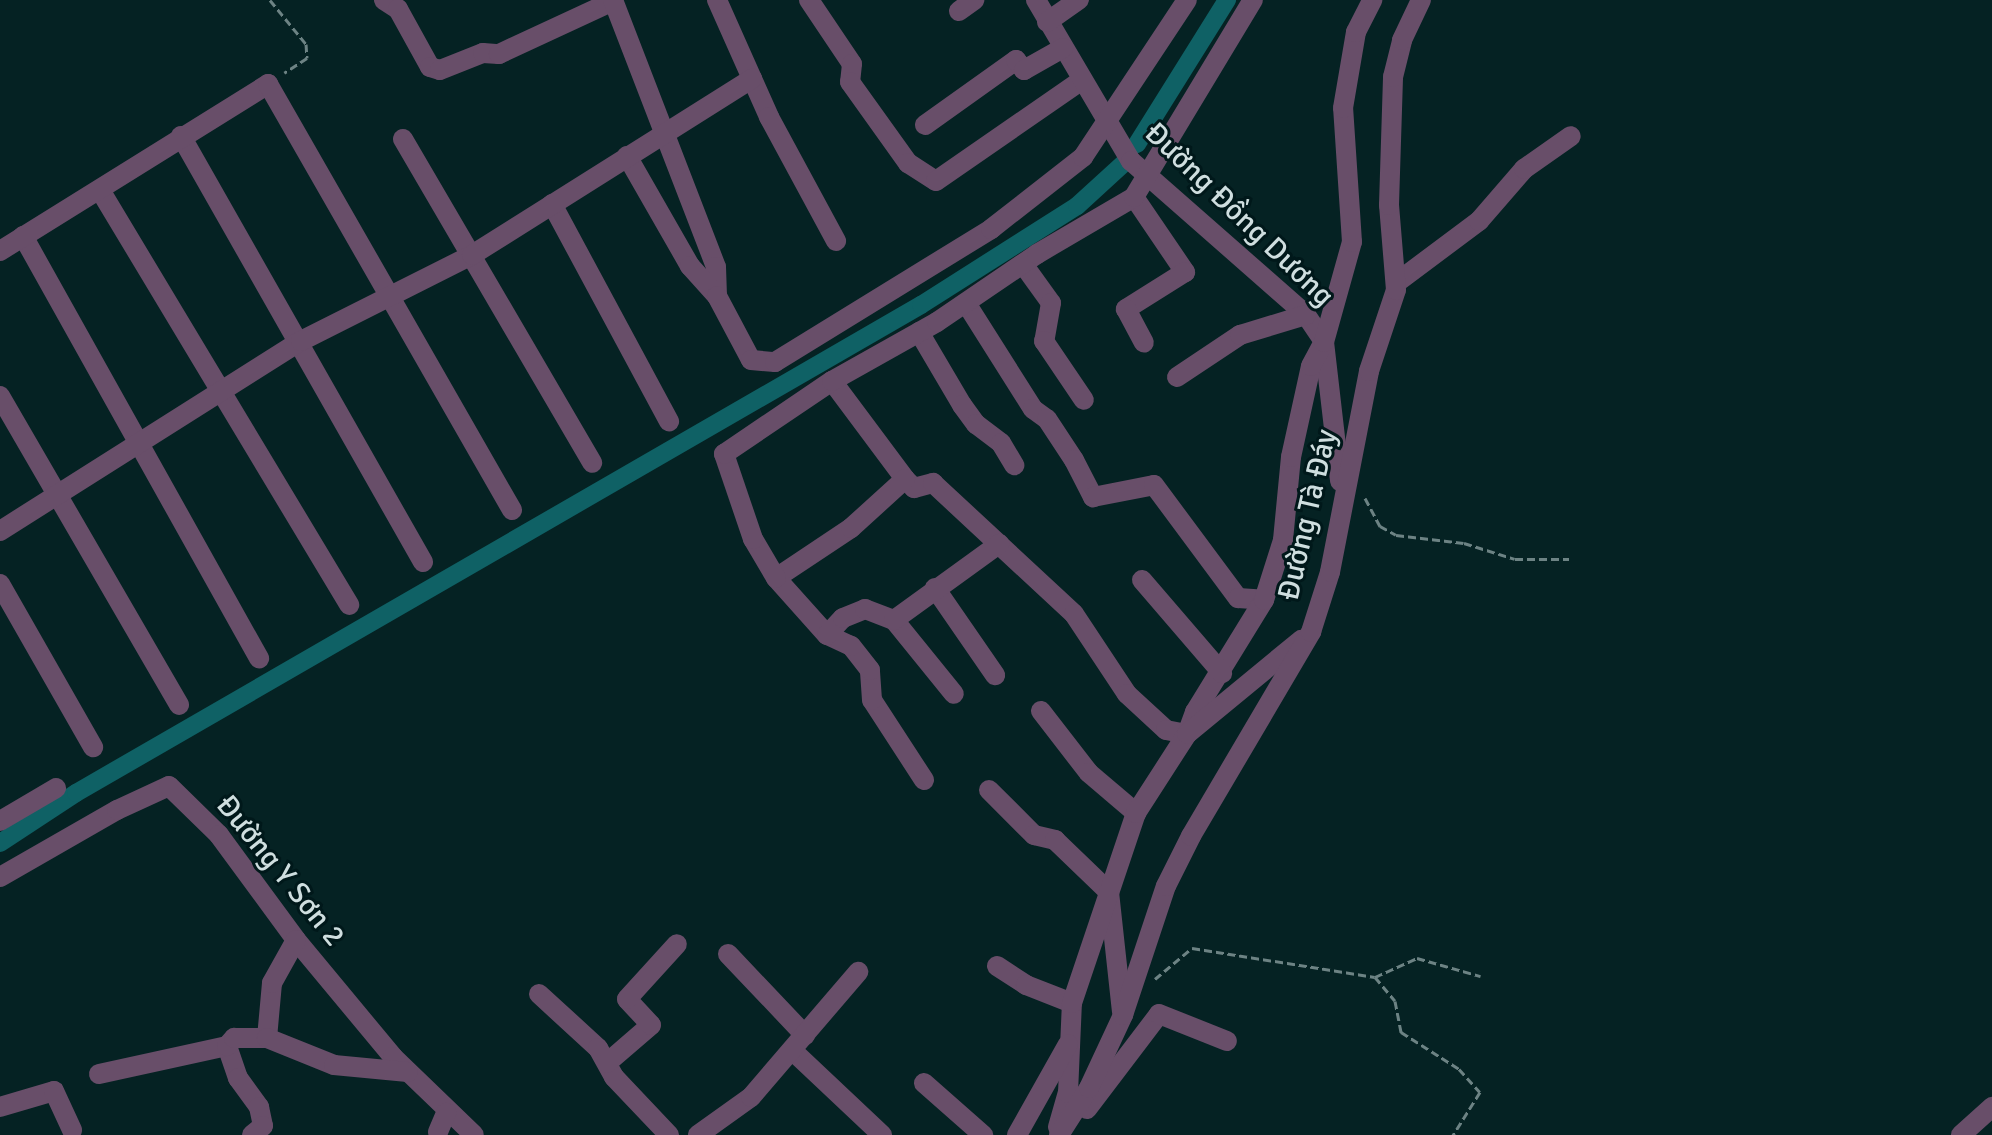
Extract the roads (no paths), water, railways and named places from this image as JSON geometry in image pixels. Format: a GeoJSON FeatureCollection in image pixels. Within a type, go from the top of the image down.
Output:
{"type":"FeatureCollection","features":[{"type":"Feature","properties":{"kind":"street"},"geometry":{"type":"LineString","coordinates":[[384,0],[398,9],[430,67],[440,70],[483,53],[499,54],[613,0],[716,267],[717,296]]}},
{"type":"Feature","properties":{"kind":"street"},"geometry":{"type":"LineString","coordinates":[[717,0],[752,79],[836,241]]}},
{"type":"Feature","properties":{"kind":"street"},"geometry":{"type":"LineString","coordinates":[[809,0],[852,64],[850,82],[908,163],[936,181],[1082,80]]}},
{"type":"Feature","properties":{"kind":"street","name":"Đường Đồng Dương"},"geometry":{"type":"LineString","coordinates":[[1036,0],[1107,121],[1148,178],[1306,315],[1324,342],[1352,489]]}},
{"type":"Feature","properties":{"kind":"street"},"geometry":{"type":"LineString","coordinates":[[1047,22],[1079,0]]}},
{"type":"Feature","properties":{"kind":"street"},"geometry":{"type":"LineString","coordinates":[[627,156],[690,266],[717,296],[751,360],[775,362],[991,229],[1083,157],[1187,0]]}},
{"type":"Feature","properties":{"kind":"street"},"geometry":{"type":"LineString","coordinates":[[924,780],[872,700],[870,670],[851,646],[827,635],[776,578],[753,539],[724,454],[832,381],[919,332],[1134,197],[1253,0]]}},
{"type":"Feature","properties":{"kind":"street"},"geometry":{"type":"LineString","coordinates":[[1062,1130],[1068,1093],[1072,1003],[1136,813],[1187,734],[1195,712],[1222,673],[1264,600],[1283,540],[1291,457],[1311,366],[1324,342],[1352,242],[1343,108],[1356,32],[1372,0]]}},
{"type":"Feature","properties":{"kind":"street"},"geometry":{"type":"LineString","coordinates":[[1402,40],[1406,0]]}},
{"type":"Feature","properties":{"kind":"street","name":"Đường Tà Đáy"},"geometry":{"type":"LineString","coordinates":[[1062,1130],[1123,1015],[1166,886],[1191,836],[1311,632],[1352,489],[1396,283],[1390,145],[1393,77],[1402,40],[1421,0]]}},
{"type":"Feature","properties":{"kind":"street"},"geometry":{"type":"LineString","coordinates":[[925,125],[1016,60],[1024,70],[1063,48]]}},
{"type":"Feature","properties":{"kind":"street"},"geometry":{"type":"LineString","coordinates":[[0,531],[57,499],[301,341],[385,295],[472,255],[752,79]]}},
{"type":"Feature","properties":{"kind":"street"},"geometry":{"type":"LineString","coordinates":[[0,251],[268,84],[385,295],[512,510]]}},
{"type":"Feature","properties":{"kind":"street"},"geometry":{"type":"LineString","coordinates":[[181,136],[301,341],[423,562]]}},
{"type":"Feature","properties":{"kind":"street"},"geometry":{"type":"LineString","coordinates":[[1396,283],[1479,221],[1524,169],[1571,136]]}},
{"type":"Feature","properties":{"kind":"street"},"geometry":{"type":"LineString","coordinates":[[403,139],[592,463]]}},
{"type":"Feature","properties":{"kind":"street"},"geometry":{"type":"LineString","coordinates":[[100,190],[349,605]]}},
{"type":"Feature","properties":{"kind":"street"},"geometry":{"type":"LineString","coordinates":[[1134,197],[1185,272],[1126,309],[1144,343]]}},
{"type":"Feature","properties":{"kind":"street"},"geometry":{"type":"LineString","coordinates":[[552,204],[669,421]]}},
{"type":"Feature","properties":{"kind":"street"},"geometry":{"type":"LineString","coordinates":[[23,236],[259,658]]}},
{"type":"Feature","properties":{"kind":"street"},"geometry":{"type":"LineString","coordinates":[[1023,264],[1051,303],[1044,341],[1084,400]]}},
{"type":"Feature","properties":{"kind":"street"},"geometry":{"type":"LineString","coordinates":[[966,303],[1033,409],[1047,419],[1074,460],[1093,497],[1154,485],[1238,598],[1264,600]]}},
{"type":"Feature","properties":{"kind":"street"},"geometry":{"type":"LineString","coordinates":[[1177,377],[1240,335],[1306,315]]}},
{"type":"Feature","properties":{"kind":"street"},"geometry":{"type":"LineString","coordinates":[[919,332],[962,405],[1001,443],[1014,465]]}},
{"type":"Feature","properties":{"kind":"street"},"geometry":{"type":"LineString","coordinates":[[832,381],[914,488],[933,483],[1074,614],[1127,694],[1166,730],[1187,734]]}},
{"type":"Feature","properties":{"kind":"street"},"geometry":{"type":"LineString","coordinates":[[0,396],[179,705]]}},
{"type":"Feature","properties":{"kind":"street"},"geometry":{"type":"LineString","coordinates":[[776,578],[851,528],[905,479]]}},
{"type":"Feature","properties":{"kind":"street"},"geometry":{"type":"LineString","coordinates":[[894,620],[999,544]]}},
{"type":"Feature","properties":{"kind":"street"},"geometry":{"type":"LineString","coordinates":[[1142,580],[1222,673]]}},
{"type":"Feature","properties":{"kind":"street"},"geometry":{"type":"LineString","coordinates":[[0,584],[93,747]]}},
{"type":"Feature","properties":{"kind":"street"},"geometry":{"type":"LineString","coordinates":[[935,588],[995,675]]}},
{"type":"Feature","properties":{"kind":"street"},"geometry":{"type":"LineString","coordinates":[[827,635],[843,618],[865,609],[894,620],[954,694]]}},
{"type":"Feature","properties":{"kind":"street"},"geometry":{"type":"LineString","coordinates":[[1187,734],[1311,632]]}},
{"type":"Feature","properties":{"kind":"street"},"geometry":{"type":"LineString","coordinates":[[1041,711],[1089,773],[1136,813]]}},
{"type":"Feature","properties":{"kind":"street","name":"Đường Y Sơn 2"},"geometry":{"type":"LineString","coordinates":[[0,877],[117,810],[169,786],[219,835],[296,940],[408,1072],[442,1122],[474,1135]]}},
{"type":"Feature","properties":{"kind":"street"},"geometry":{"type":"LineString","coordinates":[[0,821],[56,788]]}},
{"type":"Feature","properties":{"kind":"street"},"geometry":{"type":"LineString","coordinates":[[989,790],[1034,835],[1055,840],[1109,892],[1123,1015]]}},
{"type":"Feature","properties":{"kind":"street"},"geometry":{"type":"LineString","coordinates":[[267,1038],[272,983],[296,940]]}},
{"type":"Feature","properties":{"kind":"street"},"geometry":{"type":"LineString","coordinates":[[607,1063],[651,1025],[627,999],[677,944]]}},
{"type":"Feature","properties":{"kind":"street"},"geometry":{"type":"LineString","coordinates":[[728,954],[800,1043],[882,1135]]}},
{"type":"Feature","properties":{"kind":"street"},"geometry":{"type":"LineString","coordinates":[[997,966],[1026,985],[1072,1003]]}},
{"type":"Feature","properties":{"kind":"street"},"geometry":{"type":"LineString","coordinates":[[698,1135],[751,1097],[858,972]]}},
{"type":"Feature","properties":{"kind":"street"},"geometry":{"type":"LineString","coordinates":[[539,994],[607,1063],[669,1135]]}},
{"type":"Feature","properties":{"kind":"street"},"geometry":{"type":"LineString","coordinates":[[1062,1130],[1095,1102],[1159,1014],[1227,1041]]}},
{"type":"Feature","properties":{"kind":"street"},"geometry":{"type":"LineString","coordinates":[[99,1074],[227,1046],[234,1038],[267,1038],[334,1065],[408,1072]]}},
{"type":"Feature","properties":{"kind":"street"},"geometry":{"type":"LineString","coordinates":[[1017,1135],[1070,1041]]}},
{"type":"Feature","properties":{"kind":"street"},"geometry":{"type":"LineString","coordinates":[[227,1046],[261,1132]]}},
{"type":"Feature","properties":{"kind":"street"},"geometry":{"type":"LineString","coordinates":[[924,1083],[983,1135]]}},
{"type":"Feature","properties":{"kind":"street"},"geometry":{"type":"LineString","coordinates":[[0,1107],[54,1091],[72,1130]]}},
{"type":"Feature","properties":{"kind":"street"},"geometry":{"type":"LineString","coordinates":[[1961,1135],[1992,1107]]}},
{"type":"Feature","properties":{"kind":"waterway"},"geometry":{"type":"LineString","coordinates":[[1137,144],[1227,0]]}},
{"type":"Feature","properties":{"kind":"waterway"},"geometry":{"type":"LineString","coordinates":[[0,843],[76,793],[921,305],[1077,206],[1124,163]]}}]}
